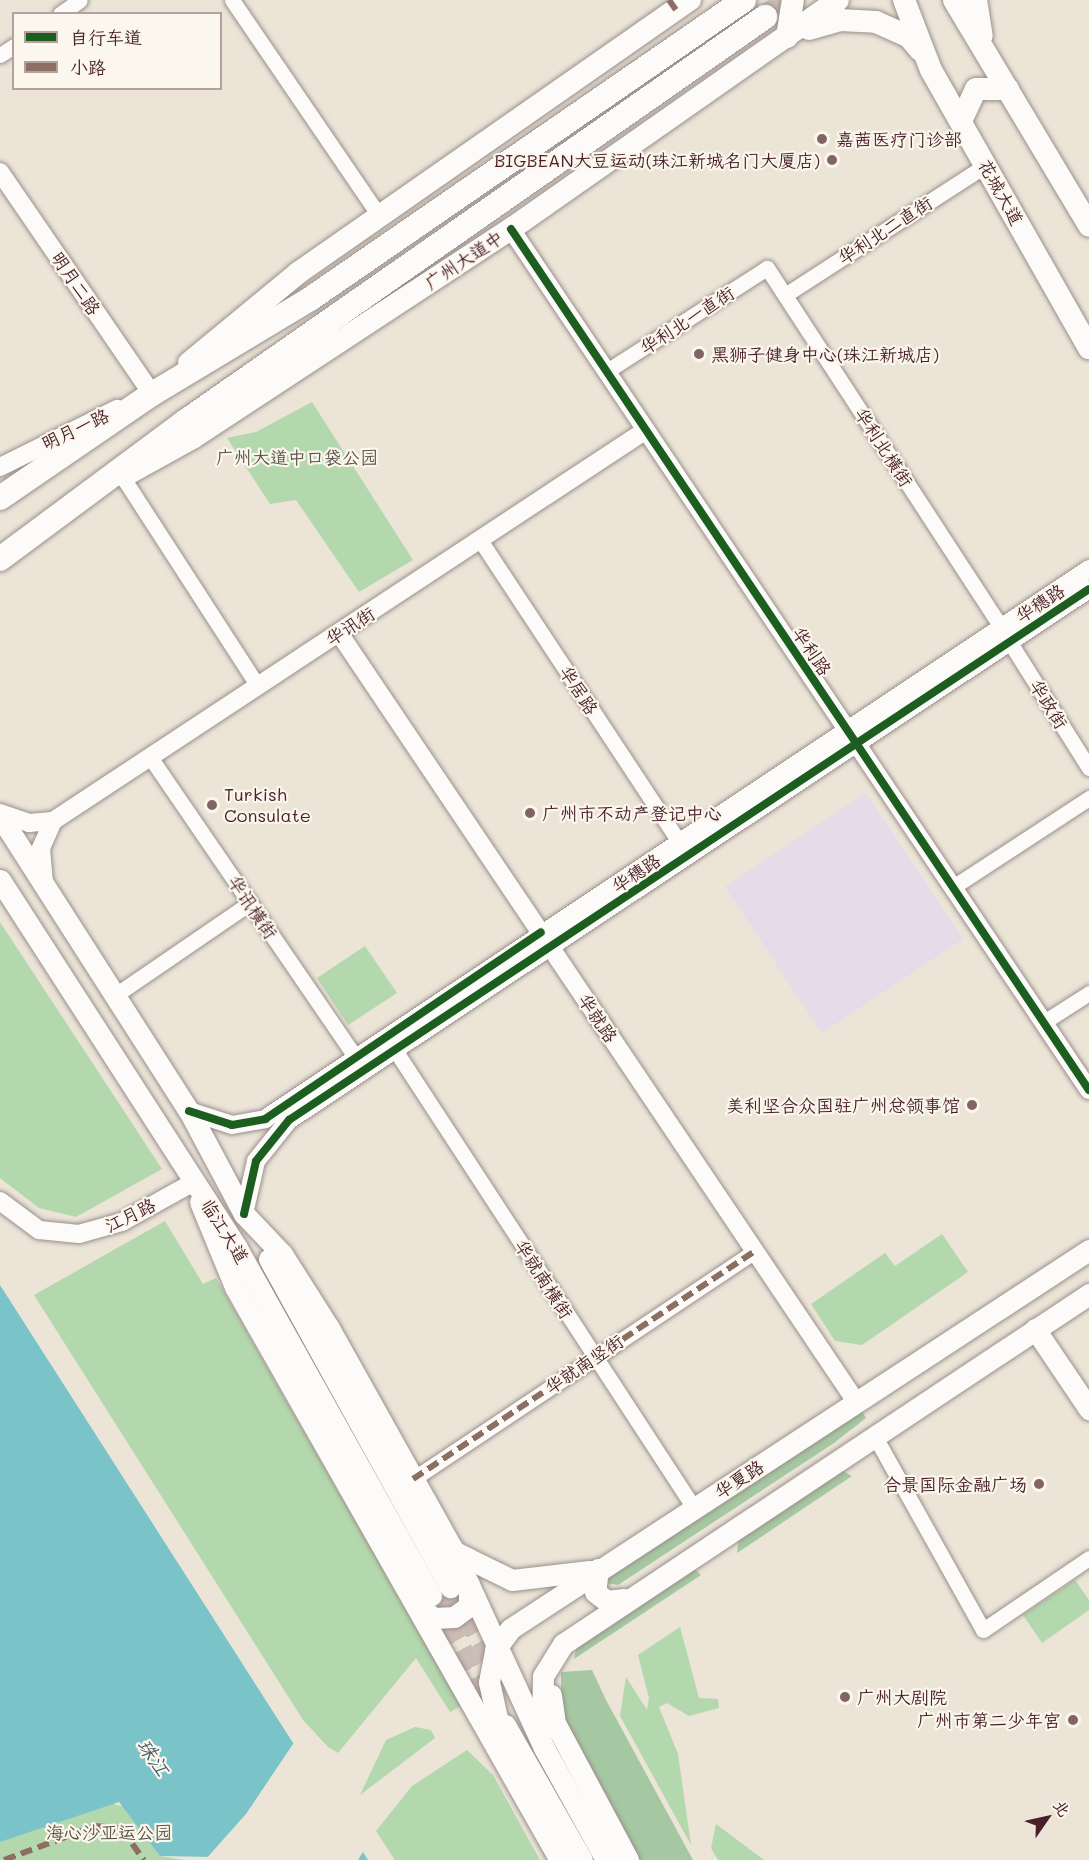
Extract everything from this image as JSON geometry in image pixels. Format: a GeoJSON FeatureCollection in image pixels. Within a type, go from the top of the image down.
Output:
{"type":"FeatureCollection","features":[{"type":"Feature","properties":{"kind":"highway"},"geometry":{"type":"LineString","coordinates":[[0,498],[153,394],[310,299],[744,0]]}},
{"type":"Feature","properties":{"kind":"highway","name":"广州大道中"},"geometry":{"type":"LineString","coordinates":[[0,559],[115,480],[183,423],[765,17]]}},
{"type":"Feature","properties":{"kind":"main road"},"geometry":{"type":"LineString","coordinates":[[793,0],[787,37],[840,20],[876,22],[909,37],[932,70]]}},
{"type":"Feature","properties":{"kind":"main road","name":"广州大道中"},"geometry":{"type":"LineString","coordinates":[[115,480],[195,437],[511,229],[838,0]]}},
{"type":"Feature","properties":{"kind":"main road","name":"花城大道"},"geometry":{"type":"LineString","coordinates":[[904,0],[932,70],[1089,348]]}},
{"type":"Feature","properties":{"kind":"main road"},"geometry":{"type":"LineString","coordinates":[[954,0],[1089,226]]}},
{"type":"Feature","properties":{"kind":"main road"},"geometry":{"type":"LineString","coordinates":[[976,0],[984,49]]}},
{"type":"Feature","properties":{"kind":"main road"},"geometry":{"type":"LineString","coordinates":[[153,394],[278,288],[678,3]]}},
{"type":"Feature","properties":{"kind":"main road"},"geometry":{"type":"LineString","coordinates":[[961,121],[976,89],[1008,89]]}},
{"type":"Feature","properties":{"kind":"main road"},"geometry":{"type":"LineString","coordinates":[[0,814],[44,887],[189,1111],[244,1214],[282,1254],[329,1328],[452,1548],[466,1562],[512,1580],[598,1569],[595,1592],[607,1602],[624,1599]]}},
{"type":"Feature","properties":{"kind":"main road","name":"临江大道"},"geometry":{"type":"LineString","coordinates":[[0,880],[194,1182],[210,1236],[235,1287],[440,1590]]}},
{"type":"Feature","properties":{"kind":"main road","name":"临江大道"},"geometry":{"type":"LineString","coordinates":[[244,1214],[440,1590]]}},
{"type":"Feature","properties":{"kind":"main road","name":"华夏路"},"geometry":{"type":"LineString","coordinates":[[500,1732],[489,1682],[499,1644],[510,1629],[598,1569],[857,1403],[1089,1250]]}},
{"type":"Feature","properties":{"kind":"main road","name":"华夏路"},"geometry":{"type":"LineString","coordinates":[[544,1748],[543,1676],[553,1654],[577,1633],[624,1599],[1089,1294]]}},
{"type":"Feature","properties":{"kind":"main road"},"geometry":{"type":"LineString","coordinates":[[1035,1329],[1089,1408]]}},
{"type":"Feature","properties":{"kind":"main road"},"geometry":{"type":"LineString","coordinates":[[452,1548],[440,1590],[474,1707],[516,1762],[582,1860]]}},
{"type":"Feature","properties":{"kind":"main road"},"geometry":{"type":"LineString","coordinates":[[440,1590],[499,1644],[544,1748],[606,1860]]}},
{"type":"Feature","properties":{"kind":"main road"},"geometry":{"type":"LineString","coordinates":[[577,1633],[557,1660],[552,1711],[628,1860]]}},
{"type":"Feature","properties":{"kind":"main road"},"geometry":{"type":"LineString","coordinates":[[489,1682],[516,1762]]}},
{"type":"Feature","properties":{"kind":"main road"},"geometry":{"type":"LineString","coordinates":[[474,1707],[500,1732],[560,1860]]}},
{"type":"Feature","properties":{"kind":"street"},"geometry":{"type":"LineString","coordinates":[[63,12],[80,0]]}},
{"type":"Feature","properties":{"kind":"street"},"geometry":{"type":"LineString","coordinates":[[232,0],[380,217]]}},
{"type":"Feature","properties":{"kind":"street","name":"华利北二直街"},"geometry":{"type":"LineString","coordinates":[[785,295],[986,165]]}},
{"type":"Feature","properties":{"kind":"street","name":"明月二路"},"geometry":{"type":"LineString","coordinates":[[0,172],[153,394]]}},
{"type":"Feature","properties":{"kind":"street","name":"华利路"},"geometry":{"type":"LineString","coordinates":[[511,229],[1089,1090]]}},
{"type":"Feature","properties":{"kind":"street","name":"华利北横街"},"geometry":{"type":"LineString","coordinates":[[767,268],[1004,634]]}},
{"type":"Feature","properties":{"kind":"street","name":"华利北一直街"},"geometry":{"type":"LineString","coordinates":[[607,371],[767,268]]}},
{"type":"Feature","properties":{"kind":"street","name":"明月一路"},"geometry":{"type":"LineString","coordinates":[[0,467],[153,394]]}},
{"type":"Feature","properties":{"kind":"street","name":"华讯街"},"geometry":{"type":"LineString","coordinates":[[53,821],[646,430]]}},
{"type":"Feature","properties":{"kind":"street"},"geometry":{"type":"LineString","coordinates":[[115,480],[258,686]]}},
{"type":"Feature","properties":{"kind":"street","name":"华居路"},"geometry":{"type":"LineString","coordinates":[[480,540],[678,840]]}},
{"type":"Feature","properties":{"kind":"street","name":"华穗路"},"geometry":{"type":"LineString","coordinates":[[189,1111],[208,1120],[247,1125],[294,1101],[356,1058],[546,940],[1004,634],[1089,569]]}},
{"type":"Feature","properties":{"kind":"street","name":"华穗路"},"geometry":{"type":"LineString","coordinates":[[1004,634],[1089,590]]}},
{"type":"Feature","properties":{"kind":"street","name":"华就路"},"geometry":{"type":"LineString","coordinates":[[339,633],[857,1403]]}},
{"type":"Feature","properties":{"kind":"street","name":"华政街"},"geometry":{"type":"LineString","coordinates":[[1004,634],[1089,768]]}},
{"type":"Feature","properties":{"kind":"street","name":"华穗路"},"geometry":{"type":"LineString","coordinates":[[244,1214],[256,1161],[275,1132],[395,1050],[678,840],[851,735]]}},
{"type":"Feature","properties":{"kind":"street","name":"华讯横街"},"geometry":{"type":"LineString","coordinates":[[150,757],[356,1058]]}},
{"type":"Feature","properties":{"kind":"street"},"geometry":{"type":"LineString","coordinates":[[953,887],[1089,798]]}},
{"type":"Feature","properties":{"kind":"street"},"geometry":{"type":"LineString","coordinates":[[0,814],[29,823],[53,821],[41,848],[44,887]]}},
{"type":"Feature","properties":{"kind":"street"},"geometry":{"type":"LineString","coordinates":[[114,996],[250,903]]}},
{"type":"Feature","properties":{"kind":"street"},"geometry":{"type":"LineString","coordinates":[[1044,1022],[1089,993]]}},
{"type":"Feature","properties":{"kind":"street","name":"华就南横街"},"geometry":{"type":"LineString","coordinates":[[395,1050],[694,1508]]}},
{"type":"Feature","properties":{"kind":"street","name":"江月路"},"geometry":{"type":"LineString","coordinates":[[0,1201],[39,1230],[79,1234],[122,1222],[194,1182]]}},
{"type":"Feature","properties":{"kind":"street","name":"华就南竖街"},"geometry":{"type":"LineString","coordinates":[[413,1479],[755,1251]]}},
{"type":"Feature","properties":{"kind":"street"},"geometry":{"type":"LineString","coordinates":[[874,1435],[983,1630],[1089,1558]]}},
{"type":"Feature","properties":{"kind":"shaded area"},"geometry":{"type":"Polygon","coordinates":[[[866,793],[963,939],[822,1033],[725,887],[866,793]]]}},
{"type":"Feature","properties":{"kind":"green space","name":"广州大道中口袋公园"},"geometry":{"type":"Polygon","coordinates":[[[312,402],[413,560],[359,592],[296,500],[270,504],[227,438],[256,432],[312,402]]]}},
{"type":"Feature","properties":{"kind":"green space"},"geometry":{"type":"Polygon","coordinates":[[[0,922],[162,1169],[76,1217],[39,1208],[0,1178],[0,922]]]}},
{"type":"Feature","properties":{"kind":"green space"},"geometry":{"type":"Polygon","coordinates":[[[365,946],[397,993],[348,1025],[317,978],[365,946]]]}},
{"type":"Feature","properties":{"kind":"green space"},"geometry":{"type":"Polygon","coordinates":[[[165,1221],[203,1284],[216,1278],[461,1706],[450,1712],[416,1658],[338,1753],[328,1747],[303,1720],[34,1295],[165,1221]]]}},
{"type":"Feature","properties":{"kind":"green space"},"geometry":{"type":"Polygon","coordinates":[[[942,1234],[968,1272],[862,1345],[835,1341],[811,1304],[885,1253],[895,1266],[942,1234]]]}},
{"type":"Feature","properties":{"kind":"green space"},"geometry":{"type":"Polygon","coordinates":[[[862,1411],[866,1418],[834,1443],[618,1585],[606,1583],[608,1576],[862,1411]]]}},
{"type":"Feature","properties":{"kind":"green space"},"geometry":{"type":"Polygon","coordinates":[[[841,1470],[852,1476],[737,1553],[740,1531],[841,1470]]]}},
{"type":"Feature","properties":{"kind":"green space"},"geometry":{"type":"Polygon","coordinates":[[[692,1567],[701,1575],[574,1659],[577,1645],[692,1567]]]}},
{"type":"Feature","properties":{"kind":"green space"},"geometry":{"type":"Polygon","coordinates":[[[1075,1580],[1089,1600],[1089,1610],[1042,1643],[1023,1615],[1075,1580]]]}},
{"type":"Feature","properties":{"kind":"green space"},"geometry":{"type":"Polygon","coordinates":[[[680,1627],[699,1698],[718,1699],[719,1708],[689,1716],[667,1703],[659,1707],[678,1754],[691,1845],[620,1716],[626,1677],[647,1710],[649,1698],[638,1655],[680,1627]]]}},
{"type":"Feature","properties":{"kind":"green space"},"geometry":{"type":"Polygon","coordinates":[[[592,1670],[693,1860],[640,1860],[561,1715],[561,1672],[592,1670]]]}},
{"type":"Feature","properties":{"kind":"green space"},"geometry":{"type":"Polygon","coordinates":[[[415,1727],[431,1730],[435,1738],[360,1795],[386,1740],[415,1727]]]}},
{"type":"Feature","properties":{"kind":"green space"},"geometry":{"type":"Polygon","coordinates":[[[467,1750],[493,1775],[540,1860],[395,1860],[376,1831],[412,1786],[467,1750]]]}},
{"type":"Feature","properties":{"kind":"green space","name":"海心沙亚运公园"},"geometry":{"type":"Polygon","coordinates":[[[107,1802],[128,1808],[160,1856],[185,1860],[0,1860],[0,1842],[107,1802]]]}},
{"type":"Feature","properties":{"kind":"green space"},"geometry":{"type":"Polygon","coordinates":[[[716,1824],[764,1860],[718,1860],[711,1848],[716,1824]]]}},
{"type":"Feature","properties":{"kind":"water","name":"珠江"},"geometry":{"type":"Polygon","coordinates":[[[0,1285],[368,1860],[160,1856],[119,1802],[0,1842],[0,1285]]]}},
{"type":"Feature","properties":{"kind":"pier"},"geometry":{"type":"Polygon","coordinates":[[[295,1741],[364,1850],[358,1860],[205,1860],[246,1814],[295,1741]]]}},
{"type":"Feature","properties":{"kind":"tunnel"},"geometry":{"type":"LineString","coordinates":[[765,17],[790,0]]}},
{"type":"Feature","properties":{"kind":"tunnel"},"geometry":{"type":"LineString","coordinates":[[450,1587],[499,1672]]}},
{"type":"Feature","properties":{"kind":"tunnel"},"geometry":{"type":"LineString","coordinates":[[431,1595],[493,1704]]}},
{"type":"Feature","properties":{"kind":"marked path"},"geometry":{"type":"LineString","coordinates":[[669,0],[676,10]]}},
{"type":"Feature","properties":{"kind":"marked path"},"geometry":{"type":"LineString","coordinates":[[413,1479],[755,1251]]}},
{"type":"Feature","properties":{"kind":"marked path"},"geometry":{"type":"LineString","coordinates":[[4,1860],[95,1826],[122,1829],[144,1860]]}},
{"type":"Feature","properties":{"kind":"cycle path"},"geometry":{"type":"LineString","coordinates":[[511,229],[1089,1090]]}},
{"type":"Feature","properties":{"kind":"cycle path"},"geometry":{"type":"LineString","coordinates":[[244,1214],[256,1161],[289,1120],[1089,589]]}},
{"type":"Feature","properties":{"kind":"cycle path"},"geometry":{"type":"LineString","coordinates":[[189,1111],[232,1125],[265,1119],[541,932]]}},
{"type":"Feature","properties":{"kind":"place","name":"嘉茜医疗门诊部"},"geometry":{"type":"Point","coordinates":[822,139]}},
{"type":"Feature","properties":{"kind":"place","name":"BIGBEAN大豆运动(珠江新城名门大厦店)"},"geometry":{"type":"Point","coordinates":[832,160]}},
{"type":"Feature","properties":{"kind":"place","name":"黑狮子健身中心(珠江新城店)"},"geometry":{"type":"Point","coordinates":[699,354]}},
{"type":"Feature","properties":{"kind":"place","name":"Turkish Consulate"},"geometry":{"type":"Point","coordinates":[212,805]}},
{"type":"Feature","properties":{"kind":"place","name":"广州市不动产登记中心"},"geometry":{"type":"Point","coordinates":[530,813]}},
{"type":"Feature","properties":{"kind":"place","name":"美利坚合众国驻广州总领事馆"},"geometry":{"type":"Point","coordinates":[972,1105]}},
{"type":"Feature","properties":{"kind":"place","name":"合景国际金融广场"},"geometry":{"type":"Point","coordinates":[1039,1484]}},
{"type":"Feature","properties":{"kind":"place","name":"广州大剧院"},"geometry":{"type":"Point","coordinates":[845,1697]}},
{"type":"Feature","properties":{"kind":"place","name":"广州市第二少年宫"},"geometry":{"type":"Point","coordinates":[1073,1720]}}]}
